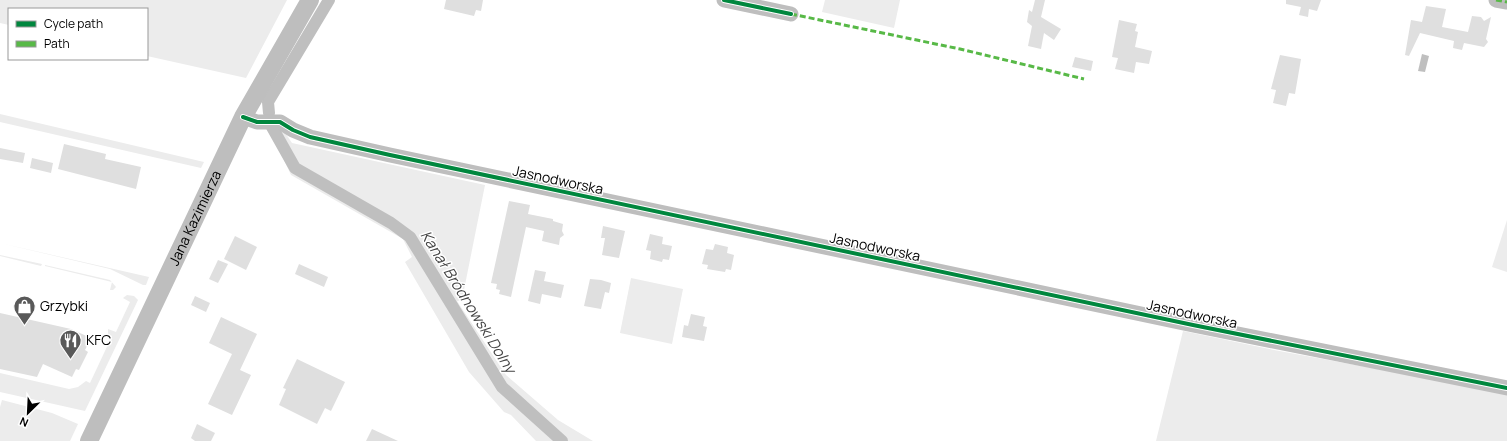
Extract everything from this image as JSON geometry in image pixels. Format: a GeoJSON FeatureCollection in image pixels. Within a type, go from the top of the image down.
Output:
{"type":"FeatureCollection","features":[{"type":"Feature","properties":{"kind":"main road","name":"Jana Kazimierza"},"geometry":{"type":"LineString","coordinates":[[88,441],[243,117],[310,0]]}},
{"type":"Feature","properties":{"kind":"street"},"geometry":{"type":"LineString","coordinates":[[724,0],[791,14]]}},
{"type":"Feature","properties":{"kind":"street"},"geometry":{"type":"LineString","coordinates":[[1496,0],[1507,2]]}},
{"type":"Feature","properties":{"kind":"street","name":"Jasnodworska"},"geometry":{"type":"LineString","coordinates":[[243,117],[257,122],[280,122],[293,130],[310,137],[362,149],[1185,324],[1507,388]]}},
{"type":"Feature","properties":{"kind":"shaded area"},"geometry":{"type":"Polygon","coordinates":[[[0,0],[287,0],[246,78],[148,56],[148,8],[8,8],[8,25],[0,23],[0,0]]]}},
{"type":"Feature","properties":{"kind":"shaded area"},"geometry":{"type":"Polygon","coordinates":[[[825,0],[900,0],[894,28],[822,12],[825,0]]]}},
{"type":"Feature","properties":{"kind":"shaded area"},"geometry":{"type":"Polygon","coordinates":[[[1422,54],[1429,56],[1425,72],[1418,71],[1422,54]]]}},
{"type":"Feature","properties":{"kind":"shaded area"},"geometry":{"type":"Polygon","coordinates":[[[0,114],[204,162],[201,168],[0,122],[0,114]]]}},
{"type":"Feature","properties":{"kind":"shaded area"},"geometry":{"type":"Polygon","coordinates":[[[268,126],[282,128],[292,143],[485,185],[462,300],[457,301],[506,375],[558,420],[593,441],[536,441],[511,415],[504,412],[469,372],[405,262],[412,257],[403,239],[291,175],[268,126]]]}},
{"type":"Feature","properties":{"kind":"shaded area"},"geometry":{"type":"Polygon","coordinates":[[[1507,220],[1507,272],[1492,267],[1507,220]]]}},
{"type":"Feature","properties":{"kind":"shaded area"},"geometry":{"type":"Polygon","coordinates":[[[0,243],[149,277],[146,285],[143,285],[110,269],[0,243]]]}},
{"type":"Feature","properties":{"kind":"shaded area"},"geometry":{"type":"Polygon","coordinates":[[[0,255],[42,264],[41,266],[0,255]]]}},
{"type":"Feature","properties":{"kind":"shaded area"},"geometry":{"type":"Polygon","coordinates":[[[45,266],[110,280],[112,282],[45,266]]]}},
{"type":"Feature","properties":{"kind":"shaded area"},"geometry":{"type":"Polygon","coordinates":[[[631,278],[683,289],[672,344],[620,333],[631,278]]]}},
{"type":"Feature","properties":{"kind":"shaded area"},"geometry":{"type":"Polygon","coordinates":[[[112,282],[116,287],[113,290],[110,290],[112,282]]]}},
{"type":"Feature","properties":{"kind":"shaded area"},"geometry":{"type":"Polygon","coordinates":[[[127,295],[134,296],[138,300],[85,411],[0,392],[0,373],[69,389],[78,387],[86,381],[90,383],[112,336],[108,334],[108,329],[116,332],[130,302],[123,298],[127,295]]]}},
{"type":"Feature","properties":{"kind":"shaded area"},"geometry":{"type":"Polygon","coordinates":[[[1183,331],[1274,350],[1507,393],[1507,441],[1156,441],[1183,331]]]}},
{"type":"Feature","properties":{"kind":"shaded area"},"geometry":{"type":"Polygon","coordinates":[[[2,400],[52,413],[78,424],[70,441],[0,441],[0,407],[2,400]]]}},
{"type":"Feature","properties":{"kind":"building"},"geometry":{"type":"Polygon","coordinates":[[[446,0],[483,0],[481,11],[476,10],[474,16],[444,9],[446,0]]]}},
{"type":"Feature","properties":{"kind":"building"},"geometry":{"type":"Polygon","coordinates":[[[1035,0],[1045,0],[1041,17],[1061,29],[1054,40],[1044,33],[1041,49],[1028,46],[1032,26],[1027,22],[1029,10],[1032,12],[1035,0]]]}},
{"type":"Feature","properties":{"kind":"building"},"geometry":{"type":"Polygon","coordinates":[[[1286,0],[1321,0],[1317,11],[1309,9],[1308,17],[1299,15],[1301,7],[1286,4],[1286,0]]]}},
{"type":"Feature","properties":{"kind":"building"},"geometry":{"type":"Polygon","coordinates":[[[1426,6],[1446,9],[1442,27],[1468,32],[1472,16],[1481,17],[1484,21],[1491,17],[1486,39],[1488,42],[1484,47],[1464,43],[1462,50],[1453,48],[1454,41],[1420,33],[1409,56],[1405,55],[1411,20],[1422,22],[1426,6]]]}},
{"type":"Feature","properties":{"kind":"building"},"geometry":{"type":"Polygon","coordinates":[[[1119,20],[1137,24],[1135,31],[1138,32],[1135,47],[1152,51],[1149,64],[1136,62],[1134,73],[1115,69],[1118,58],[1112,57],[1119,20]]]}},
{"type":"Feature","properties":{"kind":"building"},"geometry":{"type":"Polygon","coordinates":[[[1280,55],[1301,59],[1295,94],[1289,93],[1286,106],[1273,103],[1276,90],[1271,89],[1280,55]]]}},
{"type":"Feature","properties":{"kind":"building"},"geometry":{"type":"Polygon","coordinates":[[[1075,57],[1093,61],[1091,71],[1072,67],[1075,57]]]}},
{"type":"Feature","properties":{"kind":"building"},"geometry":{"type":"Polygon","coordinates":[[[64,144],[106,154],[105,159],[141,167],[136,189],[58,169],[64,144]]]}},
{"type":"Feature","properties":{"kind":"building"},"geometry":{"type":"Polygon","coordinates":[[[0,148],[25,153],[23,163],[0,159],[0,148]]]}},
{"type":"Feature","properties":{"kind":"building"},"geometry":{"type":"Polygon","coordinates":[[[32,158],[53,163],[51,173],[30,168],[32,158]]]}},
{"type":"Feature","properties":{"kind":"building"},"geometry":{"type":"Polygon","coordinates":[[[509,201],[530,205],[528,214],[553,219],[553,221],[563,224],[562,231],[564,235],[560,238],[559,245],[542,241],[544,231],[526,227],[511,297],[499,294],[500,290],[496,289],[497,284],[491,283],[509,201]]]}},
{"type":"Feature","properties":{"kind":"building"},"geometry":{"type":"Polygon","coordinates":[[[603,226],[625,231],[619,258],[602,255],[605,238],[601,238],[603,226]]]}},
{"type":"Feature","properties":{"kind":"building"},"geometry":{"type":"Polygon","coordinates":[[[650,234],[663,237],[662,244],[672,246],[669,260],[663,259],[662,262],[650,259],[651,251],[646,250],[650,234]]]}},
{"type":"Feature","properties":{"kind":"building"},"geometry":{"type":"Polygon","coordinates":[[[235,236],[257,247],[246,270],[224,259],[235,236]]]}},
{"type":"Feature","properties":{"kind":"building"},"geometry":{"type":"Polygon","coordinates":[[[715,244],[728,247],[727,253],[734,255],[731,270],[726,269],[725,272],[707,269],[708,265],[702,264],[706,249],[713,250],[715,244]]]}},
{"type":"Feature","properties":{"kind":"building"},"geometry":{"type":"Polygon","coordinates":[[[218,260],[228,264],[218,283],[209,279],[218,260]]]}},
{"type":"Feature","properties":{"kind":"building"},"geometry":{"type":"Polygon","coordinates":[[[299,264],[328,277],[324,287],[295,274],[299,264]]]}},
{"type":"Feature","properties":{"kind":"building"},"geometry":{"type":"Polygon","coordinates":[[[535,270],[546,272],[544,281],[564,285],[561,298],[542,294],[540,304],[528,301],[535,270]]]}},
{"type":"Feature","properties":{"kind":"building"},"geometry":{"type":"Polygon","coordinates":[[[590,279],[611,283],[609,293],[605,292],[601,309],[584,306],[590,279]]]}},
{"type":"Feature","properties":{"kind":"building"},"geometry":{"type":"Polygon","coordinates":[[[195,296],[210,303],[206,312],[191,305],[195,296]]]}},
{"type":"Feature","properties":{"kind":"building"},"geometry":{"type":"Polygon","coordinates":[[[0,313],[71,329],[91,338],[85,350],[88,352],[79,370],[76,369],[72,377],[43,364],[37,377],[0,369],[0,313]]]}},
{"type":"Feature","properties":{"kind":"building"},"geometry":{"type":"Polygon","coordinates":[[[691,314],[705,317],[703,326],[707,327],[704,341],[682,337],[684,325],[688,326],[691,314]]]}},
{"type":"Feature","properties":{"kind":"building"},"geometry":{"type":"Polygon","coordinates":[[[221,317],[257,334],[240,370],[251,375],[232,415],[208,404],[232,354],[209,343],[221,317]]]}},
{"type":"Feature","properties":{"kind":"building"},"geometry":{"type":"Polygon","coordinates":[[[297,359],[345,382],[331,411],[325,408],[317,424],[279,405],[286,389],[283,388],[297,359]]]}},
{"type":"Feature","properties":{"kind":"building"},"geometry":{"type":"Polygon","coordinates":[[[197,424],[215,433],[211,441],[195,441],[191,438],[197,424]]]}},
{"type":"Feature","properties":{"kind":"building"},"geometry":{"type":"Polygon","coordinates":[[[372,429],[398,441],[366,441],[372,429]]]}},
{"type":"Feature","properties":{"kind":"waterway","name":"Kanał Bródnowski Dolny"},"geometry":{"type":"LineString","coordinates":[[269,113],[268,102],[329,0]]}},
{"type":"Feature","properties":{"kind":"waterway","name":"Kanał Bródnowski Dolny"},"geometry":{"type":"LineString","coordinates":[[272,127],[295,168],[391,223],[410,237],[502,387],[562,441]]}},
{"type":"Feature","properties":{"kind":"marked path"},"geometry":{"type":"LineString","coordinates":[[1496,0],[1507,2]]}},
{"type":"Feature","properties":{"kind":"marked path"},"geometry":{"type":"LineString","coordinates":[[791,14],[960,49],[1084,79]]}},
{"type":"Feature","properties":{"kind":"cycle path"},"geometry":{"type":"LineString","coordinates":[[724,0],[791,14]]}},
{"type":"Feature","properties":{"kind":"cycle path"},"geometry":{"type":"LineString","coordinates":[[243,117],[257,122],[280,122],[293,130],[310,137],[390,155],[1193,325],[1507,388]]}},
{"type":"Feature","properties":{"kind":"place","name":"Grzybki"},"geometry":{"type":"Point","coordinates":[25,326]}},
{"type":"Feature","properties":{"kind":"place","name":"KFC"},"geometry":{"type":"Point","coordinates":[70,360]}}]}
